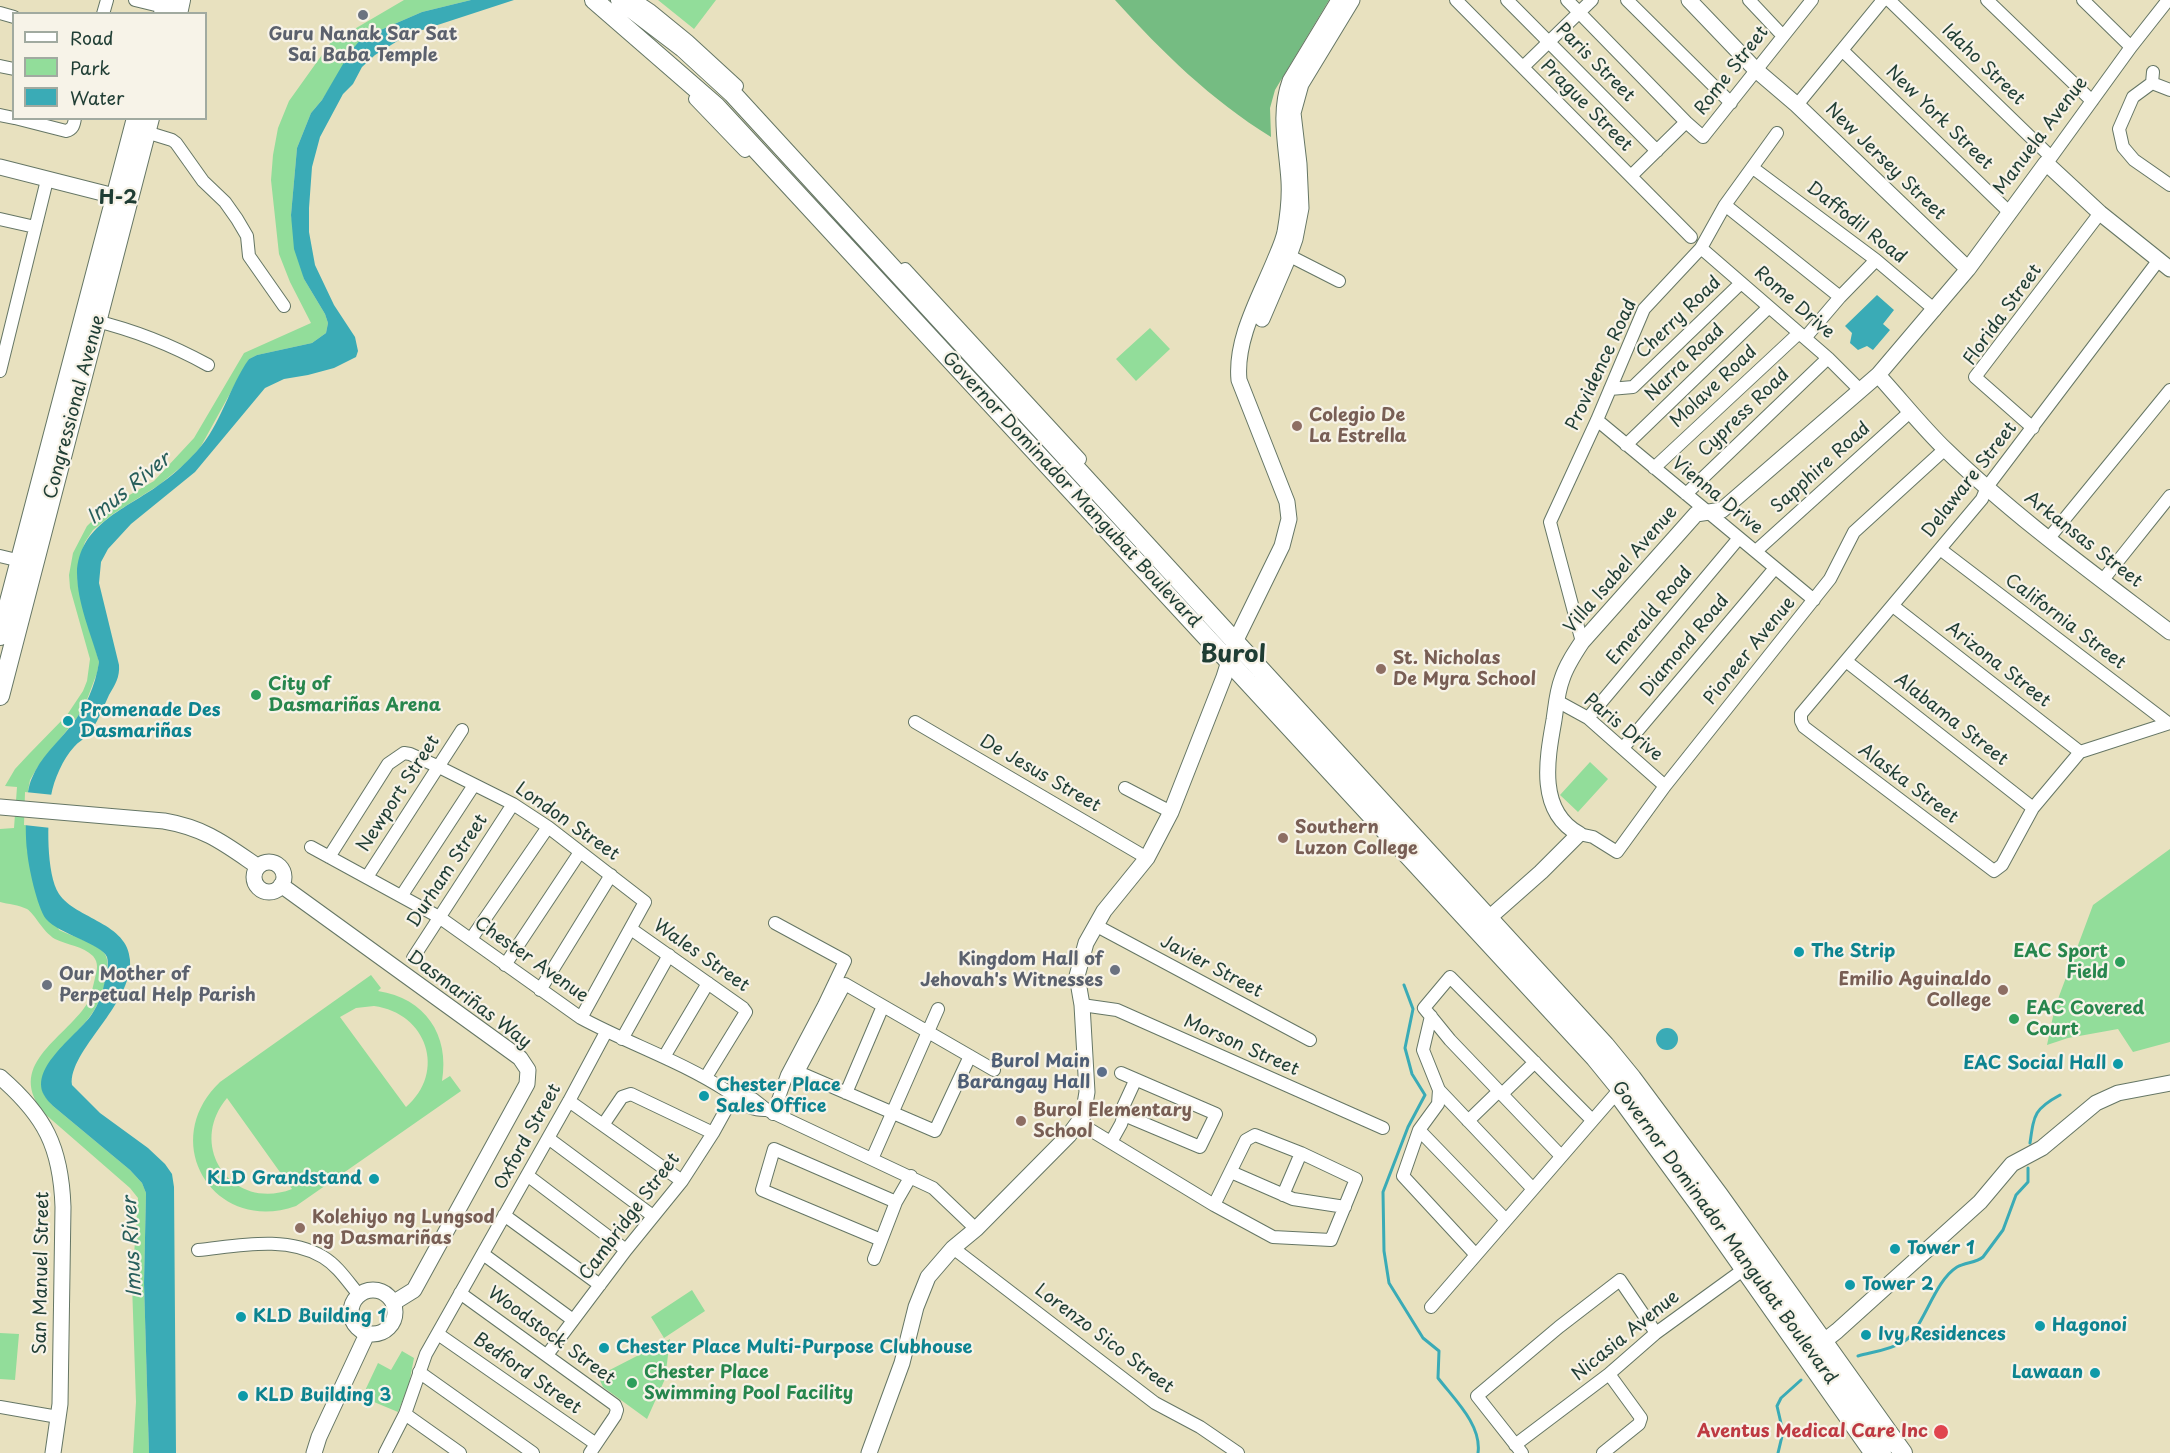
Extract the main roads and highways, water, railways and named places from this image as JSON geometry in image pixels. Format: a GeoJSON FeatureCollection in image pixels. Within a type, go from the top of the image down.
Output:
{"type":"FeatureCollection","features":[{"type":"Feature","properties":{"kind":"main road","name":"Governor Dominador Mangubat Boulevard"},"geometry":{"type":"LineString","coordinates":[[594,0],[716,106],[1236,649],[1488,917],[1614,1061],[1751,1264],[1903,1453]]}},
{"type":"Feature","properties":{"kind":"main road","name":"Governor Dominador Mangubat Boulevard"},"geometry":{"type":"LineString","coordinates":[[620,0],[683,48],[732,93],[1085,491]]}},
{"type":"Feature","properties":{"kind":"main road","name":"Congressional Avenue"},"geometry":{"type":"LineString","coordinates":[[0,696],[26,562],[144,123]]}},
{"type":"Feature","properties":{"kind":"main road","name":"Congressional Avenue"},"geometry":{"type":"LineString","coordinates":[[0,636],[26,562]]}},
{"type":"Feature","properties":{"kind":"main road","name":"Governor Dominador Mangubat Boulevard"},"geometry":{"type":"LineString","coordinates":[[1614,1061],[1617,1091],[1662,1130]]}},
{"type":"Feature","properties":{"kind":"main road","name":"Governor Dominador Mangubat Boulevard"},"geometry":{"type":"LineString","coordinates":[[1816,1347],[1882,1453]]}},
{"type":"Feature","properties":{"kind":"water"},"geometry":{"type":"Polygon","coordinates":[[[471,0],[514,0],[407,35],[375,55],[362,67],[353,84],[343,94],[320,137],[312,167],[309,232],[315,265],[334,305],[355,337],[358,351],[356,357],[334,368],[284,379],[265,388],[195,472],[131,524],[108,549],[101,562],[99,583],[119,673],[94,726],[70,752],[57,776],[52,790],[48,832],[52,873],[59,894],[77,910],[111,929],[127,948],[130,960],[128,977],[122,993],[80,1057],[73,1072],[72,1085],[100,1113],[148,1148],[172,1174],[174,1187],[176,1453],[149,1453],[144,1283],[146,1193],[142,1183],[130,1170],[51,1104],[44,1095],[41,1084],[43,1073],[49,1062],[86,1022],[99,1002],[108,966],[107,957],[103,952],[46,919],[34,886],[26,843],[27,802],[32,778],[44,757],[81,712],[95,680],[99,662],[79,595],[77,573],[80,557],[94,531],[105,521],[167,479],[197,451],[219,418],[249,359],[257,355],[312,343],[326,333],[328,323],[325,314],[304,279],[294,249],[291,215],[297,148],[311,113],[322,100],[350,52],[362,38],[422,12],[471,0]]]}},
{"type":"Feature","properties":{"kind":"water"},"geometry":{"type":"Polygon","coordinates":[[[1877,295],[1894,310],[1883,324],[1890,330],[1873,350],[1867,346],[1858,350],[1850,343],[1852,333],[1845,326],[1877,295]]]}},
{"type":"Feature","properties":{"kind":"water"},"geometry":{"type":"Polygon","coordinates":[[[1667,1028],[1675,1031],[1678,1039],[1675,1047],[1667,1050],[1659,1047],[1656,1039],[1659,1031],[1667,1028]]]}},
{"type":"Feature","properties":{"kind":"waterway"},"geometry":{"type":"LineString","coordinates":[[1404,985],[1413,1009],[1405,1048],[1412,1074],[1425,1095],[1408,1127],[1383,1192],[1384,1251],[1389,1283],[1423,1338],[1439,1351],[1438,1378],[1459,1404],[1476,1432],[1478,1453]]}},
{"type":"Feature","properties":{"kind":"waterway"},"geometry":{"type":"LineString","coordinates":[[2030,1143],[2034,1119],[2040,1109],[2060,1095]]}},
{"type":"Feature","properties":{"kind":"waterway"},"geometry":{"type":"LineString","coordinates":[[1858,1356],[1887,1349],[1903,1342],[1916,1328],[1949,1274],[1957,1267],[1983,1257],[2003,1230],[2016,1195],[2028,1182],[2028,1168]]}},
{"type":"Feature","properties":{"kind":"waterway"},"geometry":{"type":"LineString","coordinates":[[1778,1453],[1783,1432],[1777,1406],[1781,1398],[1801,1380]]}},
{"type":"Feature","properties":{"kind":"place","name":"Guru Nanak Sar Sat Sai Baba Temple"},"geometry":{"type":"Point","coordinates":[363,15]}},
{"type":"Feature","properties":{"kind":"place","name":"Colegio De La Estrella"},"geometry":{"type":"Point","coordinates":[1297,426]}},
{"type":"Feature","properties":{"kind":"place","name":"St. Nicholas De Myra School"},"geometry":{"type":"Point","coordinates":[1381,669]}},
{"type":"Feature","properties":{"kind":"place","name":"City of Dasmariñas Arena"},"geometry":{"type":"Point","coordinates":[256,695]}},
{"type":"Feature","properties":{"kind":"place","name":"Promenade Des Dasmariñas"},"geometry":{"type":"Point","coordinates":[68,721]}},
{"type":"Feature","properties":{"kind":"place","name":"Southern Luzon College"},"geometry":{"type":"Point","coordinates":[1283,838]}},
{"type":"Feature","properties":{"kind":"place","name":"The Strip"},"geometry":{"type":"Point","coordinates":[1799,952]}},
{"type":"Feature","properties":{"kind":"place","name":"EAC Sport Field"},"geometry":{"type":"Point","coordinates":[2120,962]}},
{"type":"Feature","properties":{"kind":"place","name":"Kingdom Hall of Jehovah's Witnesses"},"geometry":{"type":"Point","coordinates":[1115,970]}},
{"type":"Feature","properties":{"kind":"place","name":"Our Mother of Perpetual Help Parish"},"geometry":{"type":"Point","coordinates":[47,985]}},
{"type":"Feature","properties":{"kind":"place","name":"Emilio Aguinaldo College"},"geometry":{"type":"Point","coordinates":[2003,990]}},
{"type":"Feature","properties":{"kind":"place","name":"EAC Covered Court"},"geometry":{"type":"Point","coordinates":[2014,1019]}},
{"type":"Feature","properties":{"kind":"place","name":"EAC Social Hall"},"geometry":{"type":"Point","coordinates":[2118,1064]}},
{"type":"Feature","properties":{"kind":"place","name":"Burol Main Barangay Hall"},"geometry":{"type":"Point","coordinates":[1102,1072]}},
{"type":"Feature","properties":{"kind":"place","name":"Chester Place Sales Office"},"geometry":{"type":"Point","coordinates":[704,1096]}},
{"type":"Feature","properties":{"kind":"place","name":"Burol Elementary School"},"geometry":{"type":"Point","coordinates":[1021,1121]}},
{"type":"Feature","properties":{"kind":"place","name":"KLD Grandstand"},"geometry":{"type":"Point","coordinates":[374,1179]}},
{"type":"Feature","properties":{"kind":"place","name":"Kolehiyo ng Lungsod ng Dasmariñas"},"geometry":{"type":"Point","coordinates":[300,1228]}},
{"type":"Feature","properties":{"kind":"place","name":"Tower 1"},"geometry":{"type":"Point","coordinates":[1895,1249]}},
{"type":"Feature","properties":{"kind":"place","name":"Tower 2"},"geometry":{"type":"Point","coordinates":[1850,1285]}},
{"type":"Feature","properties":{"kind":"place","name":"KLD Building 1"},"geometry":{"type":"Point","coordinates":[241,1317]}},
{"type":"Feature","properties":{"kind":"place","name":"Hagonoi"},"geometry":{"type":"Point","coordinates":[2040,1326]}},
{"type":"Feature","properties":{"kind":"place","name":"Ivy Residences"},"geometry":{"type":"Point","coordinates":[1866,1335]}},
{"type":"Feature","properties":{"kind":"place","name":"Chester Place Multi-Purpose Clubhouse"},"geometry":{"type":"Point","coordinates":[604,1348]}},
{"type":"Feature","properties":{"kind":"place","name":"Lawaan"},"geometry":{"type":"Point","coordinates":[2095,1373]}},
{"type":"Feature","properties":{"kind":"place","name":"Chester Place Swimming Pool Facility"},"geometry":{"type":"Point","coordinates":[632,1383]}},
{"type":"Feature","properties":{"kind":"place","name":"KLD Building 3"},"geometry":{"type":"Point","coordinates":[243,1396]}},
{"type":"Feature","properties":{"kind":"place","name":"Aventus Medical Care Inc"},"geometry":{"type":"Point","coordinates":[1941,1432]}},
{"type":"Feature","properties":{"kind":"district","name":"H-2"},"geometry":{"type":"Point","coordinates":[118,198]}},
{"type":"Feature","properties":{"kind":"district","name":"Burol"},"geometry":{"type":"Point","coordinates":[1233,655]}},
{"type":"Feature","properties":{"kind":"water label","name":"Imus River"},"geometry":{"type":"Point","coordinates":[129,489]}},
{"type":"Feature","properties":{"kind":"water label","name":"Imus River"},"geometry":{"type":"Point","coordinates":[133,1247]}}]}
